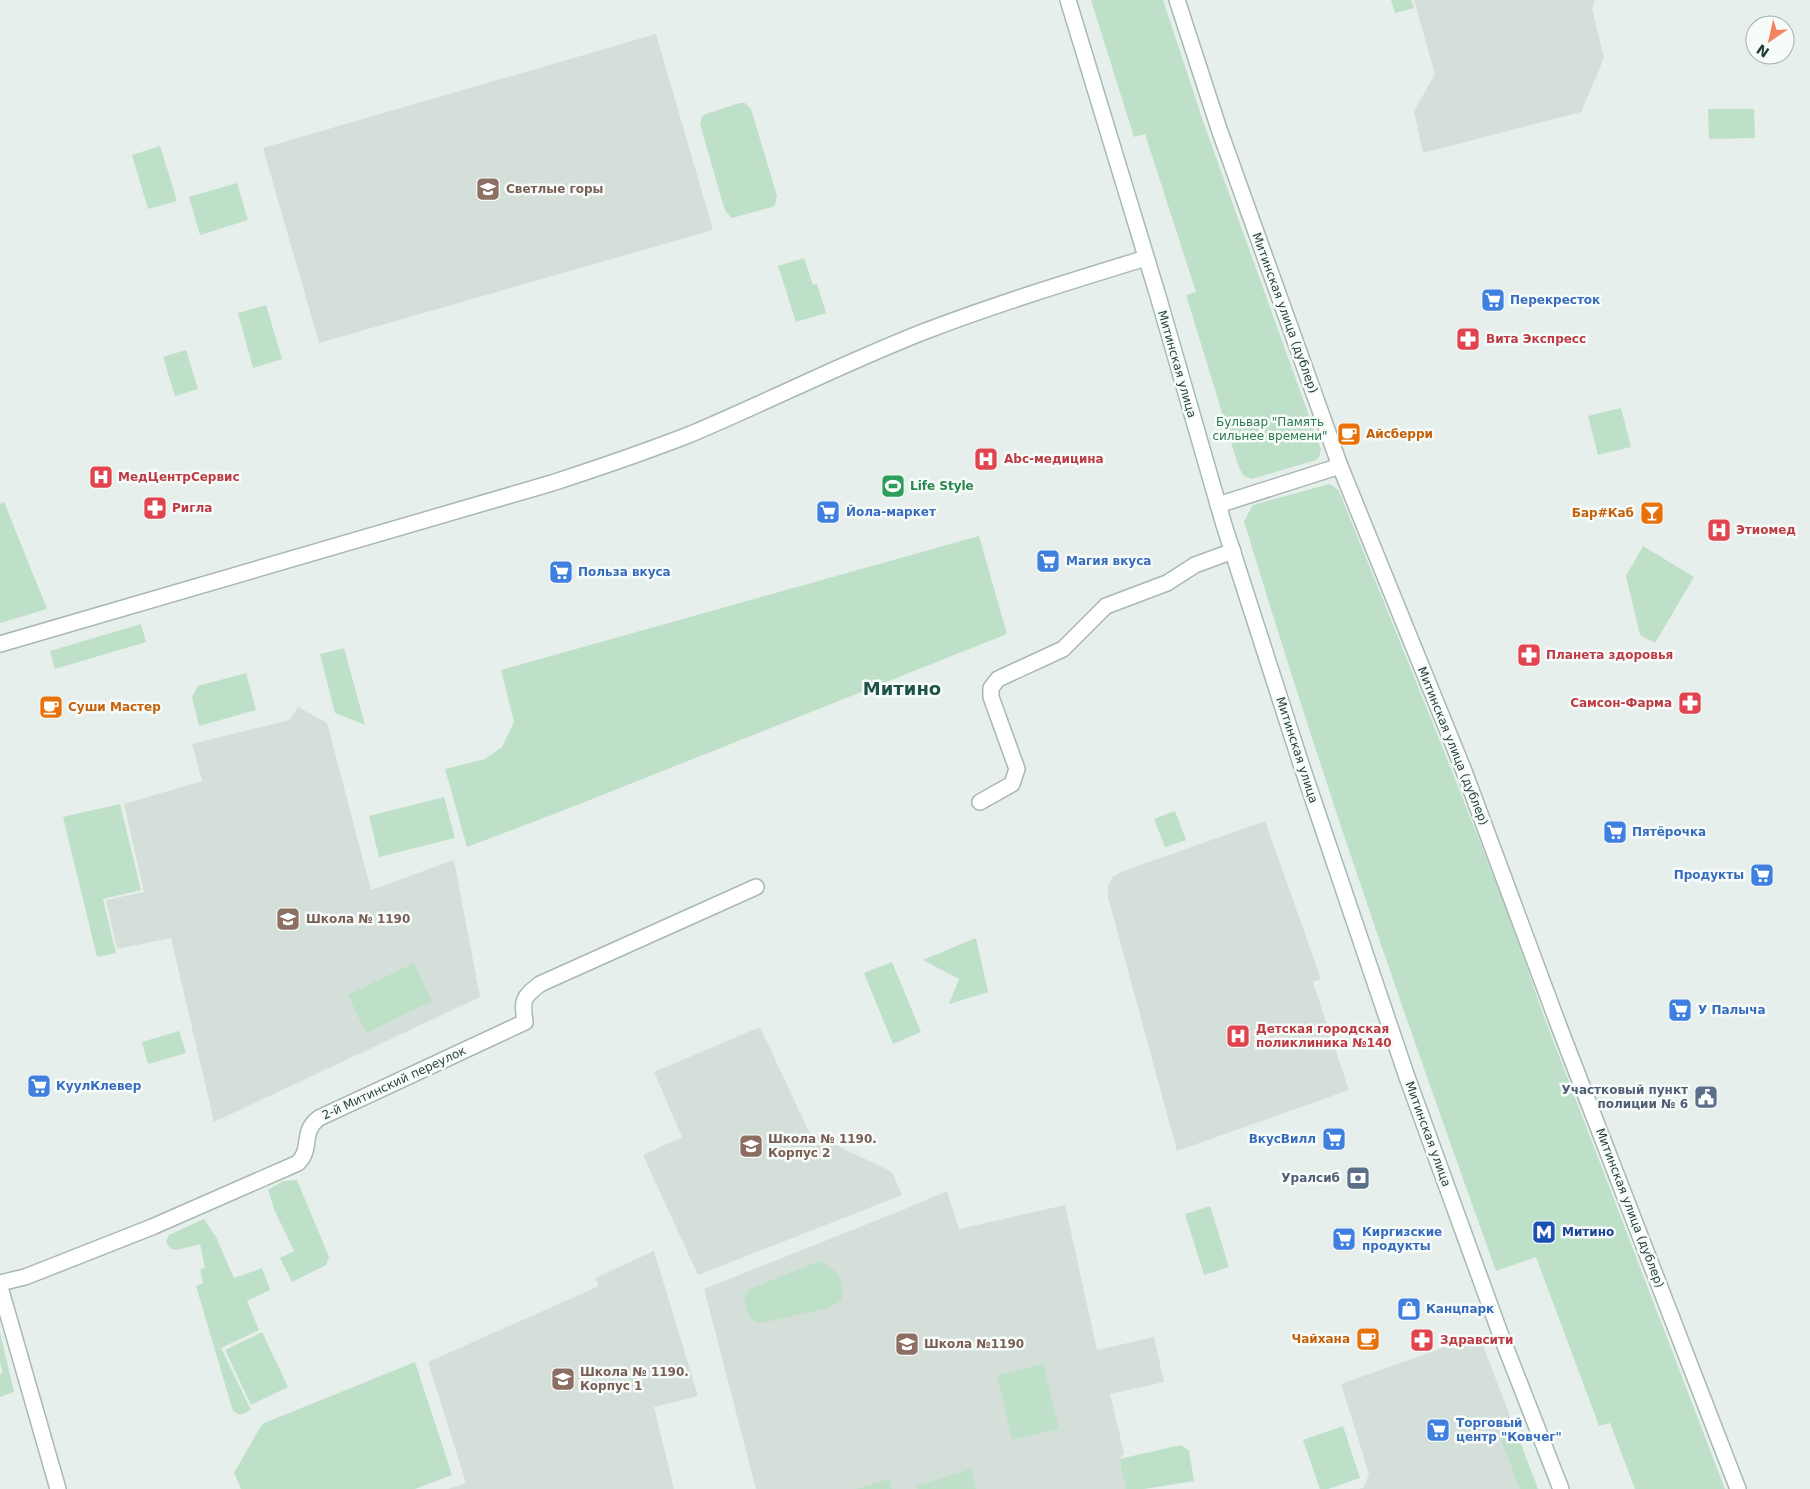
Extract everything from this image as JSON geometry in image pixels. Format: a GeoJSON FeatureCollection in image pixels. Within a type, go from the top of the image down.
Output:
{"type":"FeatureCollection","features":[{"type":"Feature","properties":{"kind":"street","name":"Митинская улица"},"geometry":{"type":"LineString","coordinates":[[1068,0],[1218,505],[1302,767],[1408,1077],[1500,1333],[1561,1489]]}},
{"type":"Feature","properties":{"kind":"street","name":"Митинская улица (дублер)"},"geometry":{"type":"LineString","coordinates":[[1177,0],[1219,129],[1340,466],[1449,734],[1560,1029],[1738,1489]]}},
{"type":"Feature","properties":{"kind":"street"},"geometry":{"type":"LineString","coordinates":[[0,644],[542,486],[610,464],[726,419],[860,358],[923,332],[997,305],[1146,258]]}},
{"type":"Feature","properties":{"kind":"street"},"geometry":{"type":"LineString","coordinates":[[1218,505],[1340,466]]}},
{"type":"Feature","properties":{"kind":"street"},"geometry":{"type":"LineString","coordinates":[[980,802],[1012,784],[1017,769],[991,697],[991,688],[998,679],[1063,649],[1106,606],[1167,583],[1195,565],[1233,551]]}},
{"type":"Feature","properties":{"kind":"street","name":"2-й Митинский переулок"},"geometry":{"type":"LineString","coordinates":[[0,1285],[152,1227],[214,1198],[298,1163],[304,1158],[308,1131],[319,1118],[525,1022],[522,1005],[526,995],[540,984],[756,888]]}},
{"type":"Feature","properties":{"kind":"street"},"geometry":{"type":"LineString","coordinates":[[0,1285],[58,1489]]}},
{"type":"Feature","properties":{"kind":"shaded area"},"geometry":{"type":"Polygon","coordinates":[[[1414,0],[1595,0],[1592,8],[1604,58],[1581,112],[1423,153],[1414,111],[1435,74],[1414,0]]]}},
{"type":"Feature","properties":{"kind":"shaded area","name":"Светлые горы"},"geometry":{"type":"Polygon","coordinates":[[[656,34],[713,230],[319,343],[263,148],[656,34]]]}},
{"type":"Feature","properties":{"kind":"shaded area","name":"Школа № 1190"},"geometry":{"type":"Polygon","coordinates":[[[298,707],[327,723],[371,890],[454,860],[480,997],[214,1122],[171,938],[117,949],[106,900],[144,892],[124,804],[202,781],[192,744],[290,720],[298,707]]]}},
{"type":"Feature","properties":{"kind":"shaded area","name":"Детская городская поликлиника №140"},"geometry":{"type":"Polygon","coordinates":[[[1265,821],[1321,979],[1313,982],[1349,1090],[1177,1151],[1108,897],[1108,885],[1113,877],[1121,872],[1265,821]]]}},
{"type":"Feature","properties":{"kind":"shaded area","name":"Школа № 1190. Корпус 2"},"geometry":{"type":"Polygon","coordinates":[[[760,1027],[809,1132],[892,1172],[902,1195],[698,1275],[643,1155],[682,1137],[654,1072],[760,1027]]]}},
{"type":"Feature","properties":{"kind":"shaded area","name":"Школа №1190"},"geometry":{"type":"Polygon","coordinates":[[[947,1191],[959,1229],[1065,1205],[1097,1350],[1154,1337],[1164,1382],[1110,1394],[1124,1453],[1119,1460],[1126,1489],[756,1489],[704,1289],[947,1191]]]}},
{"type":"Feature","properties":{"kind":"shaded area","name":"Школа № 1190. Корпус 1"},"geometry":{"type":"Polygon","coordinates":[[[654,1251],[698,1396],[654,1407],[674,1489],[448,1489],[466,1483],[428,1362],[599,1286],[595,1278],[654,1251]]]}},
{"type":"Feature","properties":{"kind":"shaded area"},"geometry":{"type":"Polygon","coordinates":[[[1479,1335],[1538,1489],[1359,1489],[1364,1487],[1369,1474],[1341,1384],[1479,1335]]]}},
{"type":"Feature","properties":{"kind":"green space","name":"Бульвар \"Память сильнее времени\""},"geometry":{"type":"Polygon","coordinates":[[[1091,0],[1163,0],[1203,121],[1321,449],[1316,460],[1252,479],[1244,476],[1239,468],[1186,295],[1196,292],[1145,134],[1134,137],[1091,0]]]}},
{"type":"Feature","properties":{"kind":"green space"},"geometry":{"type":"Polygon","coordinates":[[[1391,0],[1411,0],[1414,8],[1395,13],[1391,0]]]}},
{"type":"Feature","properties":{"kind":"green space"},"geometry":{"type":"Polygon","coordinates":[[[745,103],[751,109],[777,196],[775,205],[772,207],[732,218],[726,212],[723,204],[700,124],[702,116],[745,103]]]}},
{"type":"Feature","properties":{"kind":"green space"},"geometry":{"type":"Polygon","coordinates":[[[1708,109],[1754,109],[1755,138],[1709,139],[1708,109]]]}},
{"type":"Feature","properties":{"kind":"green space"},"geometry":{"type":"Polygon","coordinates":[[[160,146],[177,201],[148,209],[132,155],[160,146]]]}},
{"type":"Feature","properties":{"kind":"green space"},"geometry":{"type":"Polygon","coordinates":[[[237,183],[248,220],[200,235],[189,197],[237,183]]]}},
{"type":"Feature","properties":{"kind":"green space"},"geometry":{"type":"Polygon","coordinates":[[[804,258],[813,285],[817,284],[826,313],[796,322],[778,266],[804,258]]]}},
{"type":"Feature","properties":{"kind":"green space"},"geometry":{"type":"Polygon","coordinates":[[[266,305],[282,359],[253,368],[238,313],[266,305]]]}},
{"type":"Feature","properties":{"kind":"green space"},"geometry":{"type":"Polygon","coordinates":[[[186,350],[198,389],[175,396],[163,357],[186,350]]]}},
{"type":"Feature","properties":{"kind":"green space"},"geometry":{"type":"Polygon","coordinates":[[[1621,408],[1631,447],[1598,455],[1588,416],[1621,408]]]}},
{"type":"Feature","properties":{"kind":"green space"},"geometry":{"type":"Polygon","coordinates":[[[1329,484],[1339,491],[1510,918],[1543,1014],[1725,1489],[1635,1489],[1610,1423],[1599,1426],[1536,1257],[1496,1271],[1365,898],[1303,710],[1244,521],[1253,505],[1329,484]]]}},
{"type":"Feature","properties":{"kind":"green space"},"geometry":{"type":"Polygon","coordinates":[[[4,502],[47,609],[0,623],[0,504],[4,502]]]}},
{"type":"Feature","properties":{"kind":"green space"},"geometry":{"type":"Polygon","coordinates":[[[979,536],[1007,634],[467,847],[445,769],[485,759],[502,747],[514,722],[501,670],[979,536]]]}},
{"type":"Feature","properties":{"kind":"green space"},"geometry":{"type":"Polygon","coordinates":[[[1643,546],[1694,577],[1655,643],[1640,635],[1626,576],[1643,546]]]}},
{"type":"Feature","properties":{"kind":"green space"},"geometry":{"type":"Polygon","coordinates":[[[141,624],[146,642],[55,669],[50,651],[141,624]]]}},
{"type":"Feature","properties":{"kind":"green space"},"geometry":{"type":"Polygon","coordinates":[[[344,648],[365,725],[335,713],[320,654],[344,648]]]}},
{"type":"Feature","properties":{"kind":"green space"},"geometry":{"type":"Polygon","coordinates":[[[246,673],[256,710],[199,726],[192,697],[198,686],[246,673]]]}},
{"type":"Feature","properties":{"kind":"green space"},"geometry":{"type":"Polygon","coordinates":[[[444,797],[455,838],[379,857],[369,816],[444,797]]]}},
{"type":"Feature","properties":{"kind":"green space"},"geometry":{"type":"Polygon","coordinates":[[[120,804],[141,890],[103,899],[116,953],[97,957],[63,817],[120,804]]]}},
{"type":"Feature","properties":{"kind":"green space"},"geometry":{"type":"Polygon","coordinates":[[[1175,811],[1186,840],[1165,847],[1154,819],[1175,811]]]}},
{"type":"Feature","properties":{"kind":"green space"},"geometry":{"type":"Polygon","coordinates":[[[976,938],[988,992],[949,1004],[959,979],[923,960],[976,938]]]}},
{"type":"Feature","properties":{"kind":"green space"},"geometry":{"type":"Polygon","coordinates":[[[892,962],[921,1032],[893,1044],[864,973],[892,962]]]}},
{"type":"Feature","properties":{"kind":"green space"},"geometry":{"type":"Polygon","coordinates":[[[414,963],[432,1001],[366,1033],[348,995],[414,963]]]}},
{"type":"Feature","properties":{"kind":"green space"},"geometry":{"type":"Polygon","coordinates":[[[179,1031],[186,1053],[148,1064],[142,1042],[179,1031]]]}},
{"type":"Feature","properties":{"kind":"green space"},"geometry":{"type":"Polygon","coordinates":[[[297,1180],[329,1257],[326,1265],[292,1282],[280,1258],[294,1251],[274,1209],[268,1190],[283,1181],[297,1180]]]}},
{"type":"Feature","properties":{"kind":"green space"},"geometry":{"type":"Polygon","coordinates":[[[1210,1206],[1229,1267],[1204,1275],[1185,1214],[1210,1206]]]}},
{"type":"Feature","properties":{"kind":"green space"},"geometry":{"type":"Polygon","coordinates":[[[204,1219],[216,1237],[234,1278],[262,1268],[270,1290],[247,1301],[259,1330],[221,1348],[251,1410],[240,1415],[233,1411],[196,1286],[203,1283],[200,1269],[205,1268],[200,1244],[177,1250],[171,1249],[166,1242],[169,1235],[204,1219]]]}},
{"type":"Feature","properties":{"kind":"green space"},"geometry":{"type":"Polygon","coordinates":[[[819,1261],[831,1268],[841,1281],[841,1301],[827,1308],[762,1323],[755,1322],[749,1316],[744,1297],[748,1290],[819,1261]]]}},
{"type":"Feature","properties":{"kind":"green space"},"geometry":{"type":"Polygon","coordinates":[[[0,1332],[14,1392],[0,1397],[0,1374],[3,1373],[0,1363],[0,1332]]]}},
{"type":"Feature","properties":{"kind":"green space"},"geometry":{"type":"Polygon","coordinates":[[[262,1332],[288,1387],[251,1405],[225,1350],[262,1332]]]}},
{"type":"Feature","properties":{"kind":"green space"},"geometry":{"type":"Polygon","coordinates":[[[415,1362],[452,1475],[415,1489],[241,1489],[234,1473],[262,1424],[415,1362]]]}},
{"type":"Feature","properties":{"kind":"green space"},"geometry":{"type":"Polygon","coordinates":[[[1043,1364],[1059,1429],[1012,1440],[997,1375],[1043,1364]]]}},
{"type":"Feature","properties":{"kind":"green space"},"geometry":{"type":"Polygon","coordinates":[[[1343,1426],[1360,1478],[1328,1489],[1320,1489],[1303,1440],[1343,1426]]]}},
{"type":"Feature","properties":{"kind":"green space"},"geometry":{"type":"Polygon","coordinates":[[[1514,1426],[1538,1489],[1520,1489],[1499,1435],[1514,1426]]]}},
{"type":"Feature","properties":{"kind":"green space"},"geometry":{"type":"Polygon","coordinates":[[[1181,1445],[1189,1451],[1194,1481],[1144,1489],[1126,1489],[1119,1459],[1181,1445]]]}},
{"type":"Feature","properties":{"kind":"green space"},"geometry":{"type":"Polygon","coordinates":[[[971,1469],[976,1489],[918,1489],[917,1486],[971,1469]]]}},
{"type":"Feature","properties":{"kind":"green space"},"geometry":{"type":"Polygon","coordinates":[[[889,1479],[892,1489],[856,1489],[889,1479]]]}},
{"type":"Feature","properties":{"kind":"place","name":"Светлые горы"},"geometry":{"type":"Point","coordinates":[488,189]}},
{"type":"Feature","properties":{"kind":"place","name":"Перекресток"},"geometry":{"type":"Point","coordinates":[1493,300]}},
{"type":"Feature","properties":{"kind":"place","name":"Вита Экспресс"},"geometry":{"type":"Point","coordinates":[1468,339]}},
{"type":"Feature","properties":{"kind":"place","name":"Айсберри"},"geometry":{"type":"Point","coordinates":[1349,434]}},
{"type":"Feature","properties":{"kind":"place","name":"Abc-медицина"},"geometry":{"type":"Point","coordinates":[986,459]}},
{"type":"Feature","properties":{"kind":"place","name":"МедЦентрСервис"},"geometry":{"type":"Point","coordinates":[101,477]}},
{"type":"Feature","properties":{"kind":"place","name":"Life Style"},"geometry":{"type":"Point","coordinates":[893,486]}},
{"type":"Feature","properties":{"kind":"place","name":"Ригла"},"geometry":{"type":"Point","coordinates":[155,508]}},
{"type":"Feature","properties":{"kind":"place","name":"Йола-маркет"},"geometry":{"type":"Point","coordinates":[828,512]}},
{"type":"Feature","properties":{"kind":"place","name":"Бар#Каб"},"geometry":{"type":"Point","coordinates":[1652,513]}},
{"type":"Feature","properties":{"kind":"place","name":"Этиомед"},"geometry":{"type":"Point","coordinates":[1719,530]}},
{"type":"Feature","properties":{"kind":"place","name":"Магия вкуса"},"geometry":{"type":"Point","coordinates":[1048,561]}},
{"type":"Feature","properties":{"kind":"place","name":"Польза вкуса"},"geometry":{"type":"Point","coordinates":[561,572]}},
{"type":"Feature","properties":{"kind":"place","name":"Планета здоровья"},"geometry":{"type":"Point","coordinates":[1529,655]}},
{"type":"Feature","properties":{"kind":"place","name":"Самсон-Фарма"},"geometry":{"type":"Point","coordinates":[1690,703]}},
{"type":"Feature","properties":{"kind":"place","name":"Суши Мастер"},"geometry":{"type":"Point","coordinates":[51,707]}},
{"type":"Feature","properties":{"kind":"place","name":"Пятёрочка"},"geometry":{"type":"Point","coordinates":[1615,832]}},
{"type":"Feature","properties":{"kind":"place","name":"Продукты"},"geometry":{"type":"Point","coordinates":[1762,875]}},
{"type":"Feature","properties":{"kind":"place","name":"Школа № 1190"},"geometry":{"type":"Point","coordinates":[288,919]}},
{"type":"Feature","properties":{"kind":"place","name":"У Палыча"},"geometry":{"type":"Point","coordinates":[1680,1010]}},
{"type":"Feature","properties":{"kind":"place","name":"Детская городская поликлиника №140"},"geometry":{"type":"Point","coordinates":[1238,1036]}},
{"type":"Feature","properties":{"kind":"place","name":"КуулКлевер"},"geometry":{"type":"Point","coordinates":[39,1086]}},
{"type":"Feature","properties":{"kind":"place","name":"Участковый пункт полиции № 6"},"geometry":{"type":"Point","coordinates":[1706,1097]}},
{"type":"Feature","properties":{"kind":"place","name":"ВкусВилл"},"geometry":{"type":"Point","coordinates":[1334,1139]}},
{"type":"Feature","properties":{"kind":"place","name":"Школа № 1190. Корпус 2"},"geometry":{"type":"Point","coordinates":[751,1146]}},
{"type":"Feature","properties":{"kind":"place","name":"Уралсиб"},"geometry":{"type":"Point","coordinates":[1358,1178]}},
{"type":"Feature","properties":{"kind":"place","name":"Митино"},"geometry":{"type":"Point","coordinates":[1544,1232]}},
{"type":"Feature","properties":{"kind":"place","name":"Киргизские продукты"},"geometry":{"type":"Point","coordinates":[1344,1239]}},
{"type":"Feature","properties":{"kind":"place","name":"Канцпарк"},"geometry":{"type":"Point","coordinates":[1409,1309]}},
{"type":"Feature","properties":{"kind":"place","name":"Чайхана"},"geometry":{"type":"Point","coordinates":[1368,1339]}},
{"type":"Feature","properties":{"kind":"place","name":"Здравсити"},"geometry":{"type":"Point","coordinates":[1422,1340]}},
{"type":"Feature","properties":{"kind":"place","name":"Школа №1190"},"geometry":{"type":"Point","coordinates":[907,1344]}},
{"type":"Feature","properties":{"kind":"place","name":"Школа № 1190. Корпус 1"},"geometry":{"type":"Point","coordinates":[563,1379]}},
{"type":"Feature","properties":{"kind":"place","name":"Торговый центр \"Ковчег\""},"geometry":{"type":"Point","coordinates":[1438,1430]}},
{"type":"Feature","properties":{"kind":"district","name":"Митино"},"geometry":{"type":"Point","coordinates":[902,689]}}]}
